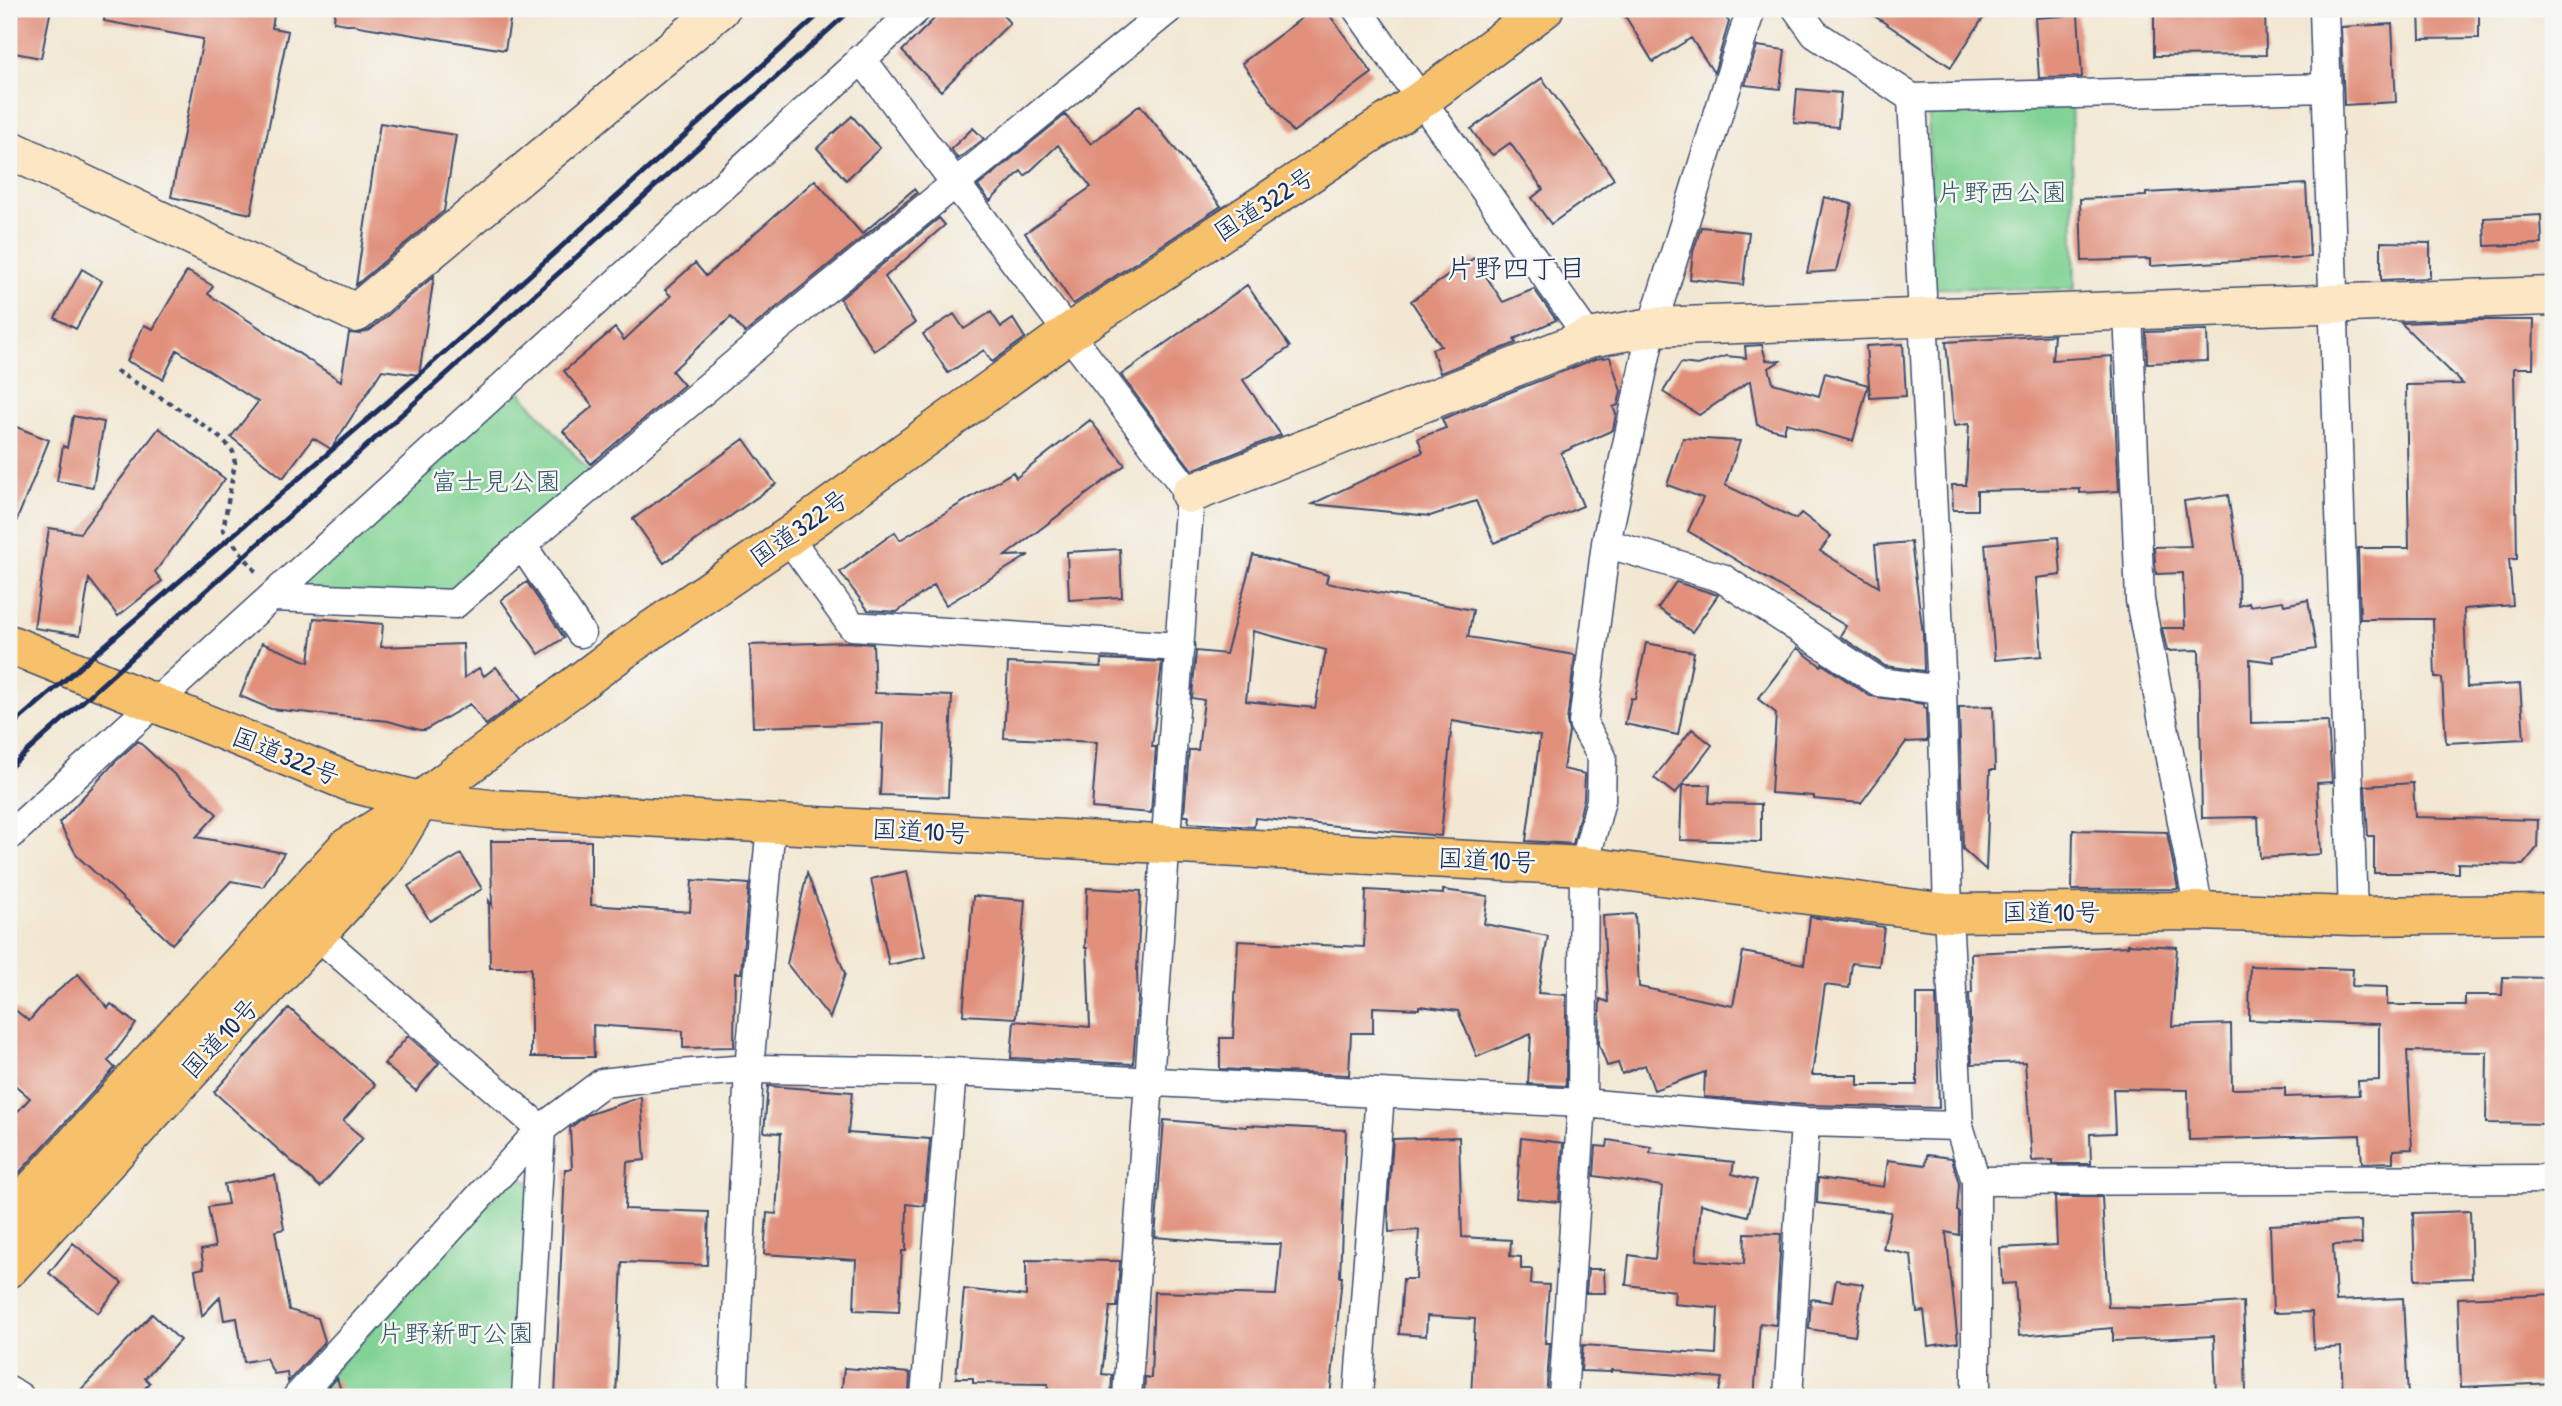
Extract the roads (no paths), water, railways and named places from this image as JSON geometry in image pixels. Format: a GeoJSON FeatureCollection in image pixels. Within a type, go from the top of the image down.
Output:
{"type":"FeatureCollection","features":[{"type":"Feature","properties":{"kind":"highway","name":"国道322号"},"geometry":{"type":"LineString","coordinates":[[9,644],[352,783],[419,801],[634,642],[788,537],[1070,332],[1421,100],[1544,9]]}},
{"type":"Feature","properties":{"kind":"highway","name":"国道10号"},"geometry":{"type":"LineString","coordinates":[[9,1216],[346,848],[419,801],[529,812],[1584,866],[1948,913],[2199,911],[2353,916],[2553,914]]}},
{"type":"Feature","properties":{"kind":"highway","name":"国道10号"},"geometry":{"type":"LineString","coordinates":[[9,1268],[384,861],[419,801]]}},
{"type":"Feature","properties":{"kind":"street"},"geometry":{"type":"LineString","coordinates":[[9,149],[356,313],[720,9]]}},
{"type":"Feature","properties":{"kind":"street"},"geometry":{"type":"LineString","coordinates":[[9,836],[917,9]]}},
{"type":"Feature","properties":{"kind":"street"},"geometry":{"type":"LineString","coordinates":[[273,597],[455,604],[756,346],[1169,9]]}},
{"type":"Feature","properties":{"kind":"street"},"geometry":{"type":"LineString","coordinates":[[1357,9],[1589,338]]}},
{"type":"Feature","properties":{"kind":"street"},"geometry":{"type":"LineString","coordinates":[[1563,1397],[1582,1103],[1584,866],[1601,800],[1602,757],[1583,723],[1606,543],[1652,327],[1751,9]]}},
{"type":"Feature","properties":{"kind":"street"},"geometry":{"type":"LineString","coordinates":[[1797,9],[1815,34],[1913,98],[2327,88]]}},
{"type":"Feature","properties":{"kind":"street"},"geometry":{"type":"LineString","coordinates":[[2325,9],[2353,916]]}},
{"type":"Feature","properties":{"kind":"street"},"geometry":{"type":"LineString","coordinates":[[862,58],[1190,494],[1127,1397]]}},
{"type":"Feature","properties":{"kind":"street"},"geometry":{"type":"LineString","coordinates":[[1913,98],[1942,690],[1948,913],[1959,1126],[1976,1181],[1976,1397]]}},
{"type":"Feature","properties":{"kind":"street"},"geometry":{"type":"LineString","coordinates":[[1190,494],[1589,338],[1652,327],[2128,311],[2142,308],[2553,296]]}},
{"type":"Feature","properties":{"kind":"street"},"geometry":{"type":"LineString","coordinates":[[2128,311],[2140,600],[2199,911]]}},
{"type":"Feature","properties":{"kind":"street"},"geometry":{"type":"LineString","coordinates":[[788,537],[852,626],[1180,647]]}},
{"type":"Feature","properties":{"kind":"street"},"geometry":{"type":"LineString","coordinates":[[1606,543],[1721,578],[1879,682],[1942,690]]}},
{"type":"Feature","properties":{"kind":"street"},"geometry":{"type":"LineString","coordinates":[[522,545],[581,633]]}},
{"type":"Feature","properties":{"kind":"street"},"geometry":{"type":"LineString","coordinates":[[733,1397],[748,1069],[771,824]]}},
{"type":"Feature","properties":{"kind":"street"},"geometry":{"type":"LineString","coordinates":[[316,934],[541,1129]]}},
{"type":"Feature","properties":{"kind":"street"},"geometry":{"type":"LineString","coordinates":[[298,1397],[541,1129],[602,1083],[748,1069],[952,1072],[1147,1084],[1582,1103],[1805,1122],[1959,1126]]}},
{"type":"Feature","properties":{"kind":"street"},"geometry":{"type":"LineString","coordinates":[[925,1397],[952,1072]]}},
{"type":"Feature","properties":{"kind":"street"},"geometry":{"type":"LineString","coordinates":[[1358,1397],[1380,1094]]}},
{"type":"Feature","properties":{"kind":"street"},"geometry":{"type":"LineString","coordinates":[[1788,1397],[1805,1122]]}},
{"type":"Feature","properties":{"kind":"street"},"geometry":{"type":"LineString","coordinates":[[526,1397],[541,1129]]}},
{"type":"Feature","properties":{"kind":"street"},"geometry":{"type":"LineString","coordinates":[[1976,1181],[2553,1179]]}},
{"type":"Feature","properties":{"kind":"street"},"geometry":{"type":"LineString","coordinates":[[9,1390],[20,1397]]}},
{"type":"Feature","properties":{"kind":"railway"},"geometry":{"type":"LineString","coordinates":[[9,728],[419,375],[825,9]]}},
{"type":"Feature","properties":{"kind":"railway"},"geometry":{"type":"LineString","coordinates":[[9,768],[852,9]]}},
{"type":"Feature","properties":{"kind":"district","name":"片野四丁目"},"geometry":{"type":"Point","coordinates":[1516,268]}},
{"type":"Feature","properties":{"kind":"park label","name":"片野西公園"},"geometry":{"type":"Point","coordinates":[2002,192]}},
{"type":"Feature","properties":{"kind":"park label","name":"富士見公園"},"geometry":{"type":"Point","coordinates":[496,481]}},
{"type":"Feature","properties":{"kind":"park label","name":"片野新町公園"},"geometry":{"type":"Point","coordinates":[456,1333]}}]}
